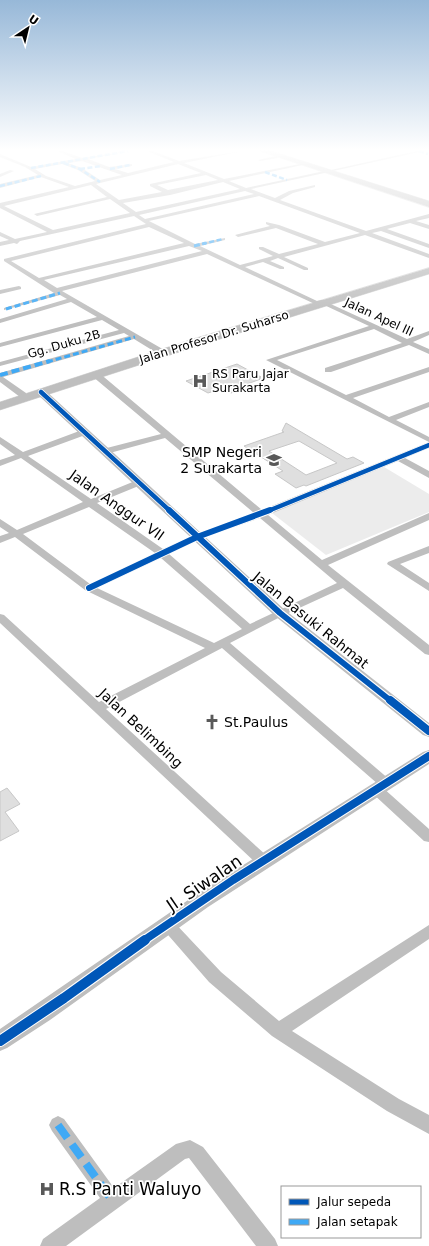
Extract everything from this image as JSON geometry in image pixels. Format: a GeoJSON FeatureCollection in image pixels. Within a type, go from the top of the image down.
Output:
{"type":"FeatureCollection","features":[{"type":"Feature","properties":{"kind":"main road","name":"Jalan Profesor Dr. Suharso"},"geometry":{"type":"LineString","coordinates":[[0,404],[161,352],[429,270]]}},
{"type":"Feature","properties":{"kind":"main road","name":"Jalan Profesor Dr. Suharso"},"geometry":{"type":"LineString","coordinates":[[40,391],[161,352]]}},
{"type":"Feature","properties":{"kind":"street"},"geometry":{"type":"LineString","coordinates":[[6,209],[52,232]]}},
{"type":"Feature","properties":{"kind":"street"},"geometry":{"type":"LineString","coordinates":[[37,214],[58,209]]}},
{"type":"Feature","properties":{"kind":"street","name":"Jalan Apel III"},"geometry":{"type":"LineString","coordinates":[[127,209],[150,225],[191,245],[429,352]]}},
{"type":"Feature","properties":{"kind":"street"},"geometry":{"type":"LineString","coordinates":[[13,238],[52,232],[155,209]]}},
{"type":"Feature","properties":{"kind":"street"},"geometry":{"type":"LineString","coordinates":[[143,221],[195,209]]}},
{"type":"Feature","properties":{"kind":"street"},"geometry":{"type":"LineString","coordinates":[[301,209],[429,256]]}},
{"type":"Feature","properties":{"kind":"street"},"geometry":{"type":"LineString","coordinates":[[13,213],[25,210]]}},
{"type":"Feature","properties":{"kind":"street"},"geometry":{"type":"LineString","coordinates":[[178,213],[191,218]]}},
{"type":"Feature","properties":{"kind":"street"},"geometry":{"type":"LineString","coordinates":[[239,267],[429,216]]}},
{"type":"Feature","properties":{"kind":"street"},"geometry":{"type":"LineString","coordinates":[[410,221],[429,228]]}},
{"type":"Feature","properties":{"kind":"street"},"geometry":{"type":"LineString","coordinates":[[268,223],[324,244]]}},
{"type":"Feature","properties":{"kind":"street"},"geometry":{"type":"LineString","coordinates":[[3,261],[150,225]]}},
{"type":"Feature","properties":{"kind":"street"},"geometry":{"type":"LineString","coordinates":[[238,235],[277,226]]}},
{"type":"Feature","properties":{"kind":"street"},"geometry":{"type":"LineString","coordinates":[[0,244],[43,228]]}},
{"type":"Feature","properties":{"kind":"street"},"geometry":{"type":"LineString","coordinates":[[381,229],[429,246]]}},
{"type":"Feature","properties":{"kind":"street"},"geometry":{"type":"LineString","coordinates":[[0,234],[13,238],[23,245],[32,243]]}},
{"type":"Feature","properties":{"kind":"street"},"geometry":{"type":"LineString","coordinates":[[37,280],[223,239]]}},
{"type":"Feature","properties":{"kind":"street"},"geometry":{"type":"LineString","coordinates":[[261,248],[306,269]]}},
{"type":"Feature","properties":{"kind":"street"},"geometry":{"type":"LineString","coordinates":[[3,308],[206,252]]}},
{"type":"Feature","properties":{"kind":"street"},"geometry":{"type":"LineString","coordinates":[[263,260],[282,268]]}},
{"type":"Feature","properties":{"kind":"street"},"geometry":{"type":"LineString","coordinates":[[3,261],[161,352]]}},
{"type":"Feature","properties":{"kind":"street"},"geometry":{"type":"LineString","coordinates":[[0,292],[19,288]]}},
{"type":"Feature","properties":{"kind":"street"},"geometry":{"type":"LineString","coordinates":[[0,321],[72,300]]}},
{"type":"Feature","properties":{"kind":"street"},"geometry":{"type":"LineString","coordinates":[[3,308],[20,315]]}},
{"type":"Feature","properties":{"kind":"street"},"geometry":{"type":"LineString","coordinates":[[0,345],[103,318]]}},
{"type":"Feature","properties":{"kind":"street"},"geometry":{"type":"LineString","coordinates":[[374,327],[270,360],[429,440]]}},
{"type":"Feature","properties":{"kind":"street"},"geometry":{"type":"LineString","coordinates":[[0,364],[125,331]]}},
{"type":"Feature","properties":{"kind":"street"},"geometry":{"type":"LineString","coordinates":[[328,370],[429,333]]}},
{"type":"Feature","properties":{"kind":"street","name":"Gg. Duku 2B"},"geometry":{"type":"LineString","coordinates":[[0,374],[135,337]]}},
{"type":"Feature","properties":{"kind":"street"},"geometry":{"type":"LineString","coordinates":[[46,352],[55,359]]}},
{"type":"Feature","properties":{"kind":"street"},"geometry":{"type":"LineString","coordinates":[[16,360],[24,368]]}},
{"type":"Feature","properties":{"kind":"street"},"geometry":{"type":"LineString","coordinates":[[346,398],[429,369]]}},
{"type":"Feature","properties":{"kind":"street"},"geometry":{"type":"LineString","coordinates":[[95,374],[165,435],[344,584],[429,650]]}},
{"type":"Feature","properties":{"kind":"street"},"geometry":{"type":"LineString","coordinates":[[0,378],[25,396]]}},
{"type":"Feature","properties":{"kind":"street","name":"Jalan Basuki Rahmat"},"geometry":{"type":"LineString","coordinates":[[40,391],[280,614],[429,731]]}},
{"type":"Feature","properties":{"kind":"street"},"geometry":{"type":"LineString","coordinates":[[389,420],[429,404]]}},
{"type":"Feature","properties":{"kind":"street"},"geometry":{"type":"LineString","coordinates":[[0,463],[85,432]]}},
{"type":"Feature","properties":{"kind":"street"},"geometry":{"type":"LineString","coordinates":[[106,451],[165,435]]}},
{"type":"Feature","properties":{"kind":"street","name":"Jalan Anggur VII"},"geometry":{"type":"LineString","coordinates":[[0,440],[88,504],[163,554],[250,630]]}},
{"type":"Feature","properties":{"kind":"street"},"geometry":{"type":"LineString","coordinates":[[89,588],[197,537],[261,514],[429,445]]}},
{"type":"Feature","properties":{"kind":"street"},"geometry":{"type":"LineString","coordinates":[[399,458],[429,475]]}},
{"type":"Feature","properties":{"kind":"street"},"geometry":{"type":"LineString","coordinates":[[0,540],[138,483]]}},
{"type":"Feature","properties":{"kind":"street"},"geometry":{"type":"LineString","coordinates":[[320,564],[429,516]]}},
{"type":"Feature","properties":{"kind":"street"},"geometry":{"type":"LineString","coordinates":[[0,522],[14,534],[89,588],[219,645],[380,786],[429,837]]}},
{"type":"Feature","properties":{"kind":"street"},"geometry":{"type":"LineString","coordinates":[[429,549],[392,564],[429,588]]}},
{"type":"Feature","properties":{"kind":"street"},"geometry":{"type":"LineString","coordinates":[[98,708],[280,614],[344,584]]}},
{"type":"Feature","properties":{"kind":"street","name":"Jalan Belimbing"},"geometry":{"type":"LineString","coordinates":[[0,618],[262,860]]}},
{"type":"Feature","properties":{"kind":"street","name":"Jl. Siwalan"},"geometry":{"type":"LineString","coordinates":[[0,1041],[71,994],[168,924],[262,860],[429,756]]}},
{"type":"Feature","properties":{"kind":"street"},"geometry":{"type":"LineString","coordinates":[[168,924],[215,977],[278,1031],[393,1105],[429,1125]]}},
{"type":"Feature","properties":{"kind":"street"},"geometry":{"type":"LineString","coordinates":[[278,1031],[429,931]]}},
{"type":"Feature","properties":{"kind":"street"},"geometry":{"type":"LineString","coordinates":[[58,1125],[112,1200]]}},
{"type":"Feature","properties":{"kind":"street"},"geometry":{"type":"LineString","coordinates":[[50,1246],[182,1150],[190,1149],[197,1153],[268,1246]]}},
{"type":"Feature","properties":{"kind":"shaded area"},"geometry":{"type":"Polygon","coordinates":[[[384,467],[429,494],[429,512],[326,555],[272,513],[384,467]]]}},
{"type":"Feature","properties":{"kind":"building","name":"RS Paru Jajar Surakarta"},"geometry":{"type":"Polygon","coordinates":[[[237,364],[261,377],[259,378],[261,379],[244,385],[248,387],[231,393],[223,388],[208,393],[186,381],[237,364]]]}},
{"type":"Feature","properties":{"kind":"building","name":"SMP Negeri 2 Surakarta"},"geometry":{"type":"Polygon","coordinates":[[[286,423],[347,459],[353,457],[364,463],[306,486],[304,485],[296,488],[275,474],[283,471],[244,446],[284,432],[282,431],[286,423]],[[299,441],[269,451],[306,475],[337,463],[299,441]]]}},
{"type":"Feature","properties":{"kind":"building"},"geometry":{"type":"Polygon","coordinates":[[[7,788],[20,804],[5,812],[19,831],[0,841],[0,792],[7,788]]]}},
{"type":"Feature","properties":{"kind":"marked path"},"geometry":{"type":"LineString","coordinates":[[194,246],[223,239]]}},
{"type":"Feature","properties":{"kind":"marked path"},"geometry":{"type":"LineString","coordinates":[[6,309],[60,293]]}},
{"type":"Feature","properties":{"kind":"marked path"},"geometry":{"type":"LineString","coordinates":[[0,375],[135,337]]}},
{"type":"Feature","properties":{"kind":"marked path"},"geometry":{"type":"LineString","coordinates":[[58,1125],[112,1200]]}},
{"type":"Feature","properties":{"kind":"cycle path"},"geometry":{"type":"LineString","coordinates":[[41,392],[280,613],[429,731]]}},
{"type":"Feature","properties":{"kind":"cycle path"},"geometry":{"type":"LineString","coordinates":[[89,588],[197,537],[261,514],[429,445]]}},
{"type":"Feature","properties":{"kind":"cycle path"},"geometry":{"type":"LineString","coordinates":[[0,1041],[43,1013],[201,901],[429,756]]}},
{"type":"Feature","properties":{"kind":"place","name":"RS Paru Jajar Surakarta"},"geometry":{"type":"Point","coordinates":[200,381]}},
{"type":"Feature","properties":{"kind":"place","name":"SMP Negeri 2 Surakarta"},"geometry":{"type":"Point","coordinates":[274,460]}},
{"type":"Feature","properties":{"kind":"place","name":"St.Paulus"},"geometry":{"type":"Point","coordinates":[212,722]}},
{"type":"Feature","properties":{"kind":"place","name":"R.S Panti Waluyo"},"geometry":{"type":"Point","coordinates":[47,1189]}}]}
